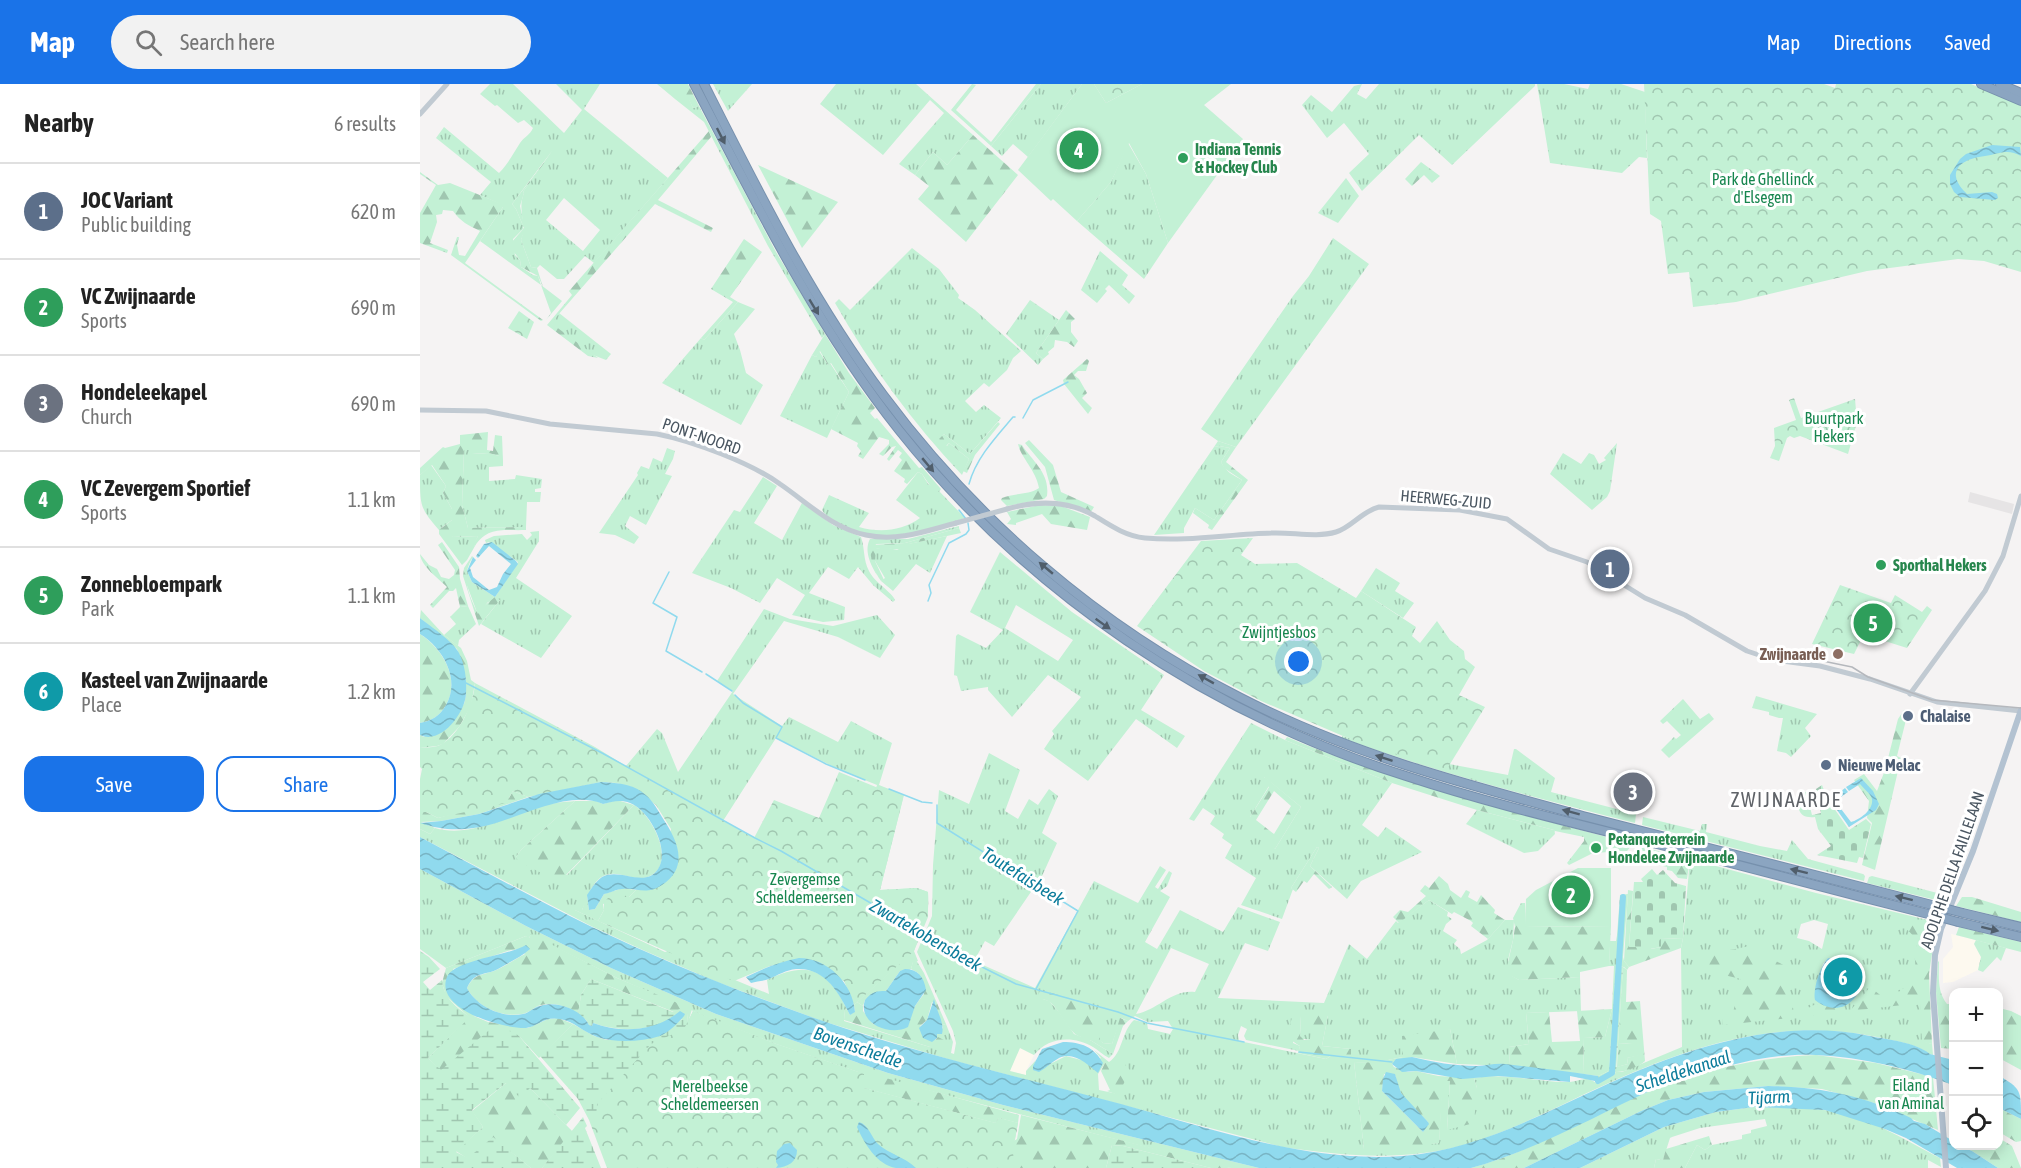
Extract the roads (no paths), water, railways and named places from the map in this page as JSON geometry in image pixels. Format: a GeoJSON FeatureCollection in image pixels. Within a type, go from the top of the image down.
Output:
{"type":"FeatureCollection","features":[{"type":"Feature","properties":{"kind":"highway"},"geometry":{"type":"LineString","coordinates":[[694,84],[790,265],[832,335],[874,397],[927,463],[969,510],[1062,593],[1134,646],[1233,704],[1319,744],[1414,779],[1488,801],[2021,937]]}},
{"type":"Feature","properties":{"kind":"highway"},"geometry":{"type":"LineString","coordinates":[[704,84],[796,259],[837,328],[878,389],[914,434],[974,501],[1018,544],[1069,587],[1128,631],[1239,698],[1333,740],[1408,766],[1492,792],[2021,927]]}},
{"type":"Feature","properties":{"kind":"highway"},"geometry":{"type":"LineString","coordinates":[[1981,84],[2021,101]]}},
{"type":"Feature","properties":{"kind":"highway"},"geometry":{"type":"LineString","coordinates":[[2000,84],[2021,93]]}},
{"type":"Feature","properties":{"kind":"main road","name":"ADOLPHE DELLA FAILLELAAN"},"geometry":{"type":"LineString","coordinates":[[1946,1168],[1932,982],[1937,942],[1973,851],[2020,710]]}},
{"type":"Feature","properties":{"kind":"street"},"geometry":{"type":"LineString","coordinates":[[420,114],[447,84]]}},
{"type":"Feature","properties":{"kind":"street","name":"PONT-NOORD"},"geometry":{"type":"LineString","coordinates":[[420,410],[486,411],[550,424],[674,437],[756,470],[780,483],[834,522],[867,535],[887,538],[907,536],[956,523]]}},
{"type":"Feature","properties":{"kind":"street"},"geometry":{"type":"LineString","coordinates":[[1910,694],[1985,591],[2003,556],[2021,496]]}},
{"type":"Feature","properties":{"kind":"street","name":"HEERWEG-ZUID"},"geometry":{"type":"LineString","coordinates":[[956,523],[1033,503],[1065,504],[1088,512],[1123,532],[1150,538],[1206,537],[1270,533],[1330,533],[1341,530],[1367,511],[1378,507],[1460,510],[1502,518],[1520,526],[1549,549],[1587,562],[1645,598],[1690,618],[1747,651],[1774,660],[1820,666],[1870,679],[1910,694],[1944,703],[2020,710]]}},
{"type":"Feature","properties":{"kind":"water"},"geometry":{"type":"Polygon","coordinates":[[[1992,145],[2020,147],[2021,156],[2012,152],[2003,152],[1968,160],[1958,168],[1956,173],[1960,186],[1967,194],[1992,192],[1997,194],[1998,198],[1995,200],[1960,197],[1950,184],[1950,175],[1966,154],[1992,145]]]}},
{"type":"Feature","properties":{"kind":"water"},"geometry":{"type":"Polygon","coordinates":[[[492,542],[518,564],[495,597],[472,582],[467,571],[473,557],[476,560],[470,568],[473,577],[489,590],[497,587],[511,564],[489,546],[478,558],[476,556],[484,544],[492,542]]]}},
{"type":"Feature","properties":{"kind":"water"},"geometry":{"type":"Polygon","coordinates":[[[420,618],[456,648],[463,662],[466,683],[465,702],[457,718],[444,731],[428,737],[420,735],[420,723],[441,712],[446,705],[452,685],[442,656],[436,647],[420,634],[420,618]]]}},
{"type":"Feature","properties":{"kind":"water"},"geometry":{"type":"Polygon","coordinates":[[[1861,778],[1873,791],[1879,804],[1876,810],[1849,827],[1830,800],[1845,788],[1848,792],[1835,801],[1851,822],[1862,817],[1871,807],[1872,799],[1869,793],[1860,784],[1849,791],[1846,787],[1861,778]]]}},
{"type":"Feature","properties":{"kind":"water"},"geometry":{"type":"Polygon","coordinates":[[[601,782],[627,785],[648,797],[672,834],[678,852],[678,861],[671,877],[662,885],[646,891],[620,889],[604,894],[595,909],[589,910],[587,895],[602,877],[617,874],[646,877],[653,875],[661,861],[660,842],[651,822],[630,803],[619,801],[603,804],[589,800],[574,800],[541,807],[494,824],[464,829],[450,829],[420,823],[479,814],[539,794],[601,782]]]}},
{"type":"Feature","properties":{"kind":"water"},"geometry":{"type":"Polygon","coordinates":[[[420,837],[590,926],[704,976],[791,1010],[932,1054],[1225,1133],[1260,1142],[1331,1154],[1367,1157],[1403,1156],[1455,1147],[1504,1131],[1664,1061],[1697,1049],[1765,1034],[1835,1031],[1909,1044],[1930,1054],[1949,1059],[1949,1084],[1903,1069],[1851,1058],[1802,1055],[1773,1057],[1731,1065],[1662,1086],[1519,1152],[1471,1168],[1259,1168],[1003,1105],[888,1073],[716,1014],[611,968],[526,926],[420,869],[420,837]]]}},
{"type":"Feature","properties":{"kind":"water"},"geometry":{"type":"Polygon","coordinates":[[[526,945],[530,949],[498,969],[473,979],[467,988],[477,1000],[491,1010],[515,1015],[546,1004],[560,1005],[580,1014],[589,1025],[592,1026],[593,1023],[616,1029],[639,1029],[660,1023],[680,1011],[685,1014],[673,1027],[660,1036],[636,1041],[620,1041],[597,1037],[570,1022],[554,1018],[526,1028],[502,1025],[473,1015],[451,999],[446,988],[447,977],[452,971],[471,962],[526,945]]]}},
{"type":"Feature","properties":{"kind":"water"},"geometry":{"type":"Polygon","coordinates":[[[799,958],[819,962],[837,974],[849,991],[855,1012],[850,1015],[836,990],[815,972],[796,969],[767,980],[751,983],[746,977],[785,961],[799,958]]]}},
{"type":"Feature","properties":{"kind":"water"},"geometry":{"type":"Polygon","coordinates":[[[1828,958],[1860,964],[1863,969],[1861,987],[1857,995],[1852,1001],[1839,1008],[1832,1008],[1815,1000],[1818,978],[1828,958]]]}},
{"type":"Feature","properties":{"kind":"water"},"geometry":{"type":"Polygon","coordinates":[[[913,970],[920,975],[926,990],[915,1006],[908,1027],[901,1030],[884,1029],[870,1021],[866,1015],[865,1000],[875,992],[886,991],[900,971],[913,970]]]}},
{"type":"Feature","properties":{"kind":"water"},"geometry":{"type":"Polygon","coordinates":[[[934,999],[943,1030],[942,1034],[937,1034],[937,1038],[932,1042],[923,1038],[919,1028],[927,1020],[934,999]]]}},
{"type":"Feature","properties":{"kind":"water"},"geometry":{"type":"Polygon","coordinates":[[[1063,1042],[1081,1044],[1091,1049],[1103,1063],[1098,1073],[1070,1056],[1059,1058],[1039,1072],[1033,1070],[1042,1049],[1063,1042]]]}},
{"type":"Feature","properties":{"kind":"water"},"geometry":{"type":"Polygon","coordinates":[[[1412,1057],[1461,1065],[1505,1064],[1563,1071],[1598,1076],[1598,1080],[1570,1076],[1570,1082],[1498,1076],[1462,1079],[1416,1071],[1402,1072],[1392,1064],[1396,1059],[1412,1057]]]}},
{"type":"Feature","properties":{"kind":"water"},"geometry":{"type":"Polygon","coordinates":[[[1386,1072],[1395,1074],[1401,1093],[1428,1122],[1423,1132],[1382,1091],[1386,1072]]]}},
{"type":"Feature","properties":{"kind":"water"},"geometry":{"type":"Polygon","coordinates":[[[2003,1078],[2018,1091],[2021,1101],[2021,1119],[2003,1110],[2003,1078]]]}},
{"type":"Feature","properties":{"kind":"water","name":"Tijarm"},"geometry":{"type":"Polygon","coordinates":[[[1768,1086],[1823,1090],[1858,1098],[1876,1103],[1925,1124],[1949,1139],[1949,1150],[1970,1150],[1998,1168],[1957,1168],[1906,1138],[1825,1110],[1754,1107],[1716,1112],[1664,1127],[1580,1168],[1524,1168],[1641,1111],[1668,1100],[1704,1092],[1768,1086]]]}},
{"type":"Feature","properties":{"kind":"water"},"geometry":{"type":"Polygon","coordinates":[[[859,1122],[868,1128],[878,1144],[916,1168],[896,1168],[883,1163],[863,1140],[857,1127],[859,1122]]]}},
{"type":"Feature","properties":{"kind":"water"},"geometry":{"type":"Polygon","coordinates":[[[790,1143],[797,1150],[794,1161],[776,1168],[778,1165],[777,1151],[784,1144],[790,1143]]]}},
{"type":"Feature","properties":{"kind":"waterway"},"geometry":{"type":"LineString","coordinates":[[1023,418],[1033,400],[1068,382]]}},
{"type":"Feature","properties":{"kind":"waterway"},"geometry":{"type":"LineString","coordinates":[[969,484],[976,465],[987,448],[1015,417]]}},
{"type":"Feature","properties":{"kind":"waterway"},"geometry":{"type":"LineString","coordinates":[[959,510],[966,519]]}},
{"type":"Feature","properties":{"kind":"waterway"},"geometry":{"type":"LineString","coordinates":[[928,601],[931,593],[929,585],[949,543],[966,534],[969,530],[968,523]]}},
{"type":"Feature","properties":{"kind":"waterway","name":"Toutefaisbeek"},"geometry":{"type":"LineString","coordinates":[[669,572],[653,603],[677,617],[666,651],[702,672]]}},
{"type":"Feature","properties":{"kind":"waterway","name":"Toutefaisbeek"},"geometry":{"type":"LineString","coordinates":[[706,674],[732,691]]}},
{"type":"Feature","properties":{"kind":"waterway","name":"Zwartekobensbeek"},"geometry":{"type":"LineString","coordinates":[[466,683],[602,753],[781,851],[974,963],[1016,984],[1118,1012],[1147,1023],[1244,1042]]}},
{"type":"Feature","properties":{"kind":"waterway","name":"Toutefaisbeek"},"geometry":{"type":"LineString","coordinates":[[735,695],[743,703],[782,727],[776,738],[826,764],[865,780]]}},
{"type":"Feature","properties":{"kind":"waterway","name":"Toutefaisbeek"},"geometry":{"type":"LineString","coordinates":[[889,789],[922,802],[932,803]]}},
{"type":"Feature","properties":{"kind":"waterway","name":"Toutefaisbeek"},"geometry":{"type":"LineString","coordinates":[[937,805],[937,823],[1078,911],[1036,989]]}},
{"type":"Feature","properties":{"kind":"waterway"},"geometry":{"type":"LineString","coordinates":[[1598,1081],[1612,1073],[1623,897]]}},
{"type":"Feature","properties":{"kind":"waterway","name":"Zwartekobensbeek"},"geometry":{"type":"LineString","coordinates":[[1299,1052],[1392,1062]]}},
{"type":"Feature","properties":{"kind":"tram line"},"geometry":{"type":"LineString","coordinates":[[1808,658],[1852,667],[1868,677],[1932,700],[2021,708]]}},
{"type":"Feature","properties":{"kind":"place","name":"VC Zevergem Sportief"},"geometry":{"type":"Point","coordinates":[1079,150]}},
{"type":"Feature","properties":{"kind":"place","name":"Indiana Tennis & Hockey Club"},"geometry":{"type":"Point","coordinates":[1183,158]}},
{"type":"Feature","properties":{"kind":"place","name":"Sporthal Hekers"},"geometry":{"type":"Point","coordinates":[1881,565]}},
{"type":"Feature","properties":{"kind":"place","name":"JOC Variant"},"geometry":{"type":"Point","coordinates":[1610,569]}},
{"type":"Feature","properties":{"kind":"place","name":"Zonnebloempark"},"geometry":{"type":"Point","coordinates":[1873,623]}},
{"type":"Feature","properties":{"kind":"place","name":"Zwijnaarde"},"geometry":{"type":"Point","coordinates":[1838,654]}},
{"type":"Feature","properties":{"kind":"place","name":"Chalaise"},"geometry":{"type":"Point","coordinates":[1908,716]}},
{"type":"Feature","properties":{"kind":"place","name":"Nieuwe Melac"},"geometry":{"type":"Point","coordinates":[1826,765]}},
{"type":"Feature","properties":{"kind":"place","name":"Hondeleekapel"},"geometry":{"type":"Point","coordinates":[1633,792]}},
{"type":"Feature","properties":{"kind":"place","name":"Petanqueterrein Hondelee Zwijnaarde"},"geometry":{"type":"Point","coordinates":[1596,848]}},
{"type":"Feature","properties":{"kind":"place","name":"VC Zwijnaarde"},"geometry":{"type":"Point","coordinates":[1571,895]}},
{"type":"Feature","properties":{"kind":"place","name":"Kasteel van Zwijnaarde"},"geometry":{"type":"Point","coordinates":[1843,977]}},
{"type":"Feature","properties":{"kind":"district","name":"ZWIJNAARDE"},"geometry":{"type":"Point","coordinates":[1786,799]}},
{"type":"Feature","properties":{"kind":"park label","name":"Park de Ghellinck d'Elsegem"},"geometry":{"type":"Point","coordinates":[1763,188]}},
{"type":"Feature","properties":{"kind":"park label","name":"Buurtpark Hekers"},"geometry":{"type":"Point","coordinates":[1834,427]}},
{"type":"Feature","properties":{"kind":"park label","name":"Zwijntjesbos"},"geometry":{"type":"Point","coordinates":[1279,632]}},
{"type":"Feature","properties":{"kind":"park label","name":"Zevergemse Scheldemeersen"},"geometry":{"type":"Point","coordinates":[805,888]}},
{"type":"Feature","properties":{"kind":"park label","name":"Eiland van Aminal"},"geometry":{"type":"Point","coordinates":[1911,1094]}},
{"type":"Feature","properties":{"kind":"park label","name":"Merelbeekse Scheldemeersen"},"geometry":{"type":"Point","coordinates":[710,1095]}},
{"type":"Feature","properties":{"kind":"water label","name":"Bovenschelde"},"geometry":{"type":"Point","coordinates":[858,1047]}},
{"type":"Feature","properties":{"kind":"water label","name":"Scheldekanaal"},"geometry":{"type":"Point","coordinates":[1683,1071]}}]}
